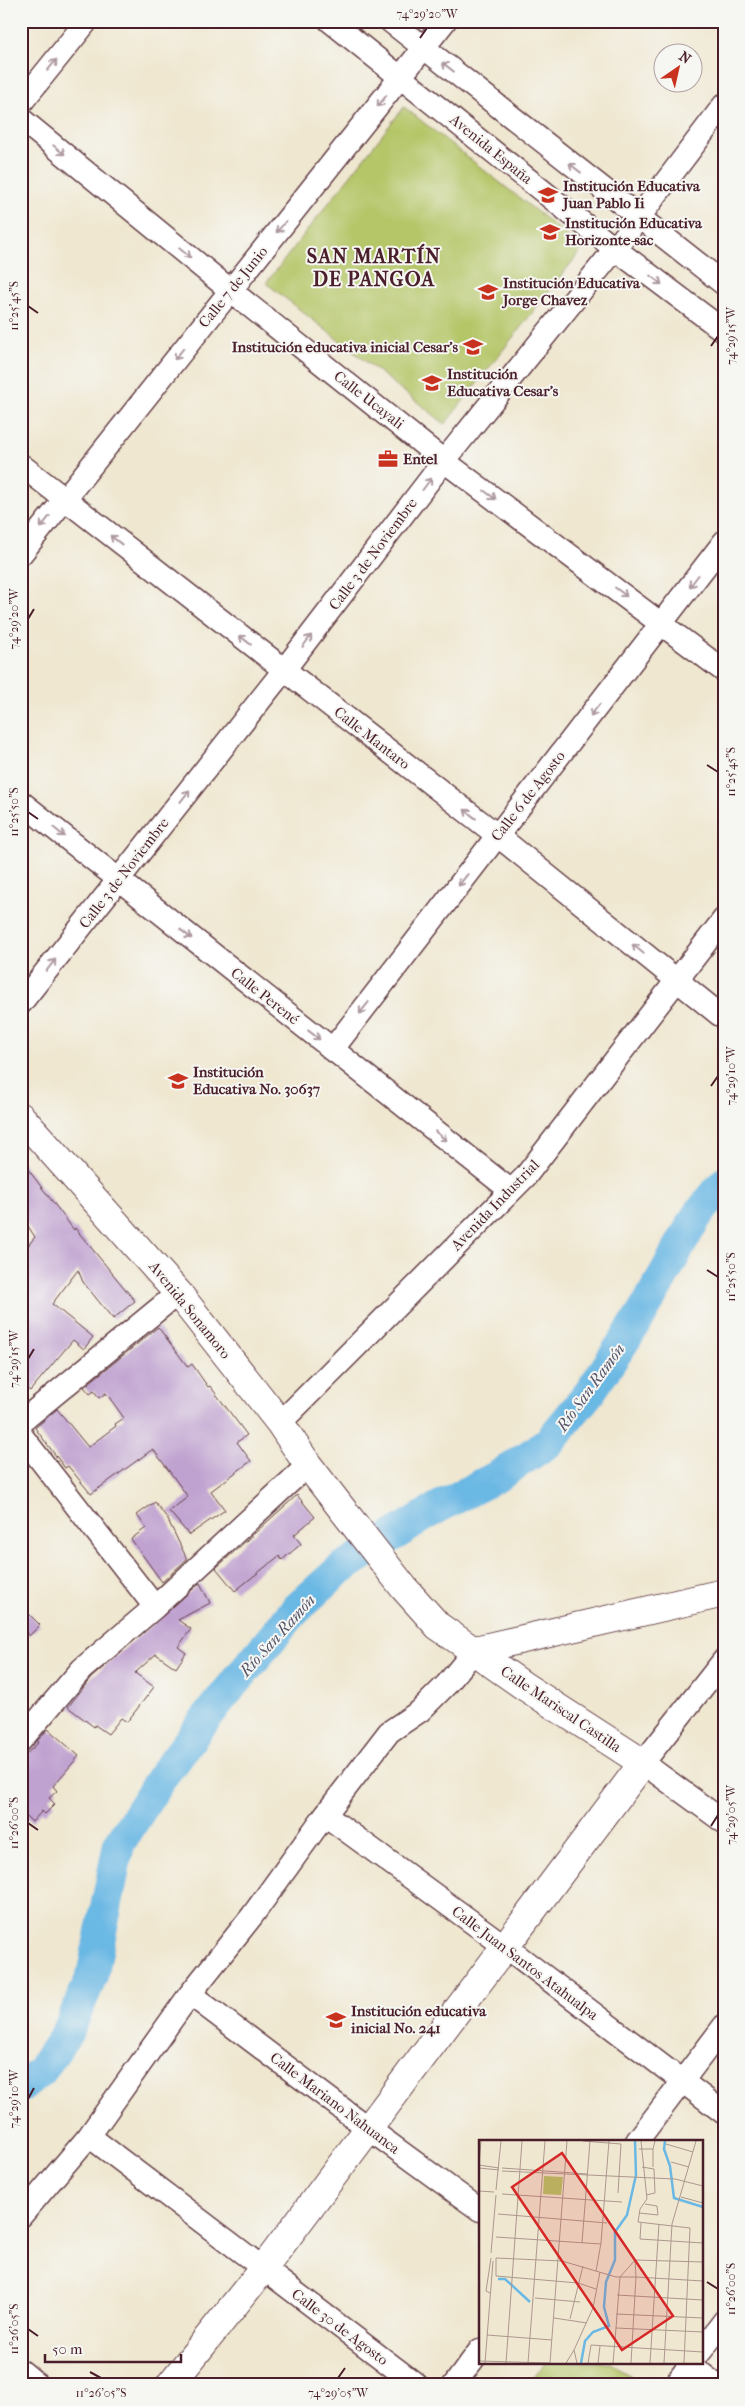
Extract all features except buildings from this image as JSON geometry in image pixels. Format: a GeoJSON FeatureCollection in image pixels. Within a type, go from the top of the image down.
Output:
{"type":"FeatureCollection","features":[{"type":"Feature","properties":{"kind":"main road","name":"Avenida Sonamoro"},"geometry":{"type":"LineString","coordinates":[[21,1117],[178,1293],[280,1423],[308,1465],[404,1588]]}},
{"type":"Feature","properties":{"kind":"main road","name":"Calle Mariscal Castilla"},"geometry":{"type":"LineString","coordinates":[[404,1588],[438,1626],[524,1686],[643,1763]]}},
{"type":"Feature","properties":{"kind":"main road"},"geometry":{"type":"LineString","coordinates":[[475,1650],[724,1592]]}},
{"type":"Feature","properties":{"kind":"main road"},"geometry":{"type":"LineString","coordinates":[[170,2385],[263,2269],[643,1763]]}},
{"type":"Feature","properties":{"kind":"street"},"geometry":{"type":"LineString","coordinates":[[21,103],[87,21]]}},
{"type":"Feature","properties":{"kind":"street","name":"Avenida España"},"geometry":{"type":"LineString","coordinates":[[330,21],[615,249],[724,331]]}},
{"type":"Feature","properties":{"kind":"street"},"geometry":{"type":"LineString","coordinates":[[390,21],[724,284]]}},
{"type":"Feature","properties":{"kind":"street","name":"Calle 7 de Junio"},"geometry":{"type":"LineString","coordinates":[[21,554],[445,21]]}},
{"type":"Feature","properties":{"kind":"street","name":"Calle 3 de Noviembre"},"geometry":{"type":"LineString","coordinates":[[21,1003],[284,670],[444,460],[615,249],[638,216],[724,105]]}},
{"type":"Feature","properties":{"kind":"street","name":"Calle Ucayali"},"geometry":{"type":"LineString","coordinates":[[21,119],[230,290],[444,460],[724,671]]}},
{"type":"Feature","properties":{"kind":"street","name":"Calle Mantaro"},"geometry":{"type":"LineString","coordinates":[[21,465],[497,835],[720,1015]]}},
{"type":"Feature","properties":{"kind":"street","name":"Calle 6 de Agosto"},"geometry":{"type":"LineString","coordinates":[[332,1050],[724,542]]}},
{"type":"Feature","properties":{"kind":"street","name":"Calle Perené"},"geometry":{"type":"LineString","coordinates":[[21,802],[510,1190]]}},
{"type":"Feature","properties":{"kind":"street","name":"Avenida Industrial"},"geometry":{"type":"LineString","coordinates":[[280,1423],[525,1177],[675,979],[724,919]]}},
{"type":"Feature","properties":{"kind":"street"},"geometry":{"type":"LineString","coordinates":[[21,1422],[178,1293]]}},
{"type":"Feature","properties":{"kind":"street"},"geometry":{"type":"LineString","coordinates":[[21,1435],[155,1607]]}},
{"type":"Feature","properties":{"kind":"street"},"geometry":{"type":"LineString","coordinates":[[21,1740],[82,1669],[155,1607],[308,1465]]}},
{"type":"Feature","properties":{"kind":"street"},"geometry":{"type":"LineString","coordinates":[[21,2216],[89,2136],[190,1994],[252,1916],[324,1815],[389,1732],[420,1711],[448,1684],[475,1650]]}},
{"type":"Feature","properties":{"kind":"street"},"geometry":{"type":"LineString","coordinates":[[643,1763],[724,1660]]}},
{"type":"Feature","properties":{"kind":"street","name":"Calle Mariscal Castilla"},"geometry":{"type":"LineString","coordinates":[[643,1763],[724,1822]]}},
{"type":"Feature","properties":{"kind":"street","name":"Calle Juan Santos Atahualpa"},"geometry":{"type":"LineString","coordinates":[[324,1815],[506,1947],[724,2113]]}},
{"type":"Feature","properties":{"kind":"street","name":"Calle Mariano Nahuanca"},"geometry":{"type":"LineString","coordinates":[[190,1994],[479,2209]]}},
{"type":"Feature","properties":{"kind":"street"},"geometry":{"type":"LineString","coordinates":[[638,2140],[724,2026]]}},
{"type":"Feature","properties":{"kind":"street","name":"Calle 30 de Agosto"},"geometry":{"type":"LineString","coordinates":[[89,2136],[417,2385]]}},
{"type":"Feature","properties":{"kind":"street"},"geometry":{"type":"LineString","coordinates":[[702,2349],[724,2321]]}},
{"type":"Feature","properties":{"kind":"street"},"geometry":{"type":"LineString","coordinates":[[454,2385],[479,2351]]}},
{"type":"Feature","properties":{"kind":"street"},"geometry":{"type":"LineString","coordinates":[[675,2385],[690,2364]]}},
{"type":"Feature","properties":{"kind":"street"},"geometry":{"type":"LineString","coordinates":[[697,2364],[716,2385]]}},
{"type":"Feature","properties":{"kind":"street"},"geometry":{"type":"LineString","coordinates":[[21,2371],[38,2385]]}},
{"type":"Feature","properties":{"kind":"green space"},"geometry":{"type":"Polygon","coordinates":[[[404,107],[583,248],[445,424],[266,283],[404,107]]]}},
{"type":"Feature","properties":{"kind":"green space"},"geometry":{"type":"Polygon","coordinates":[[[544,2364],[615,2364],[641,2385],[528,2385],[544,2364]]]}},
{"type":"Feature","properties":{"kind":"waterway","name":"Río San Ramón"},"geometry":{"type":"LineString","coordinates":[[21,2085],[24,2085],[41,2071],[67,2033],[92,1976],[119,1844],[163,1775],[216,1705],[296,1609],[339,1570],[437,1508],[498,1476],[548,1443],[590,1392],[642,1314],[696,1217],[724,1183]]}},
{"type":"Feature","properties":{"kind":"place","name":"Institución Educativa Juan Pablo Ii"},"geometry":{"type":"Point","coordinates":[548,195]}},
{"type":"Feature","properties":{"kind":"place","name":"Institución Educativa Horizonte-sac"},"geometry":{"type":"Point","coordinates":[550,232]}},
{"type":"Feature","properties":{"kind":"place","name":"Institución Educativa Jorge Chavez"},"geometry":{"type":"Point","coordinates":[488,292]}},
{"type":"Feature","properties":{"kind":"place","name":"Institución educativa inicial Cesar's"},"geometry":{"type":"Point","coordinates":[473,347]}},
{"type":"Feature","properties":{"kind":"place","name":"Institución Educativa Cesar's"},"geometry":{"type":"Point","coordinates":[432,383]}},
{"type":"Feature","properties":{"kind":"place","name":"Entel"},"geometry":{"type":"Point","coordinates":[388,459]}},
{"type":"Feature","properties":{"kind":"place","name":"Institución Educativa No. 30637"},"geometry":{"type":"Point","coordinates":[178,1081]}},
{"type":"Feature","properties":{"kind":"place","name":"Institución educativa inicial No. 241"},"geometry":{"type":"Point","coordinates":[336,2020]}},
{"type":"Feature","properties":{"kind":"district","name":"SAN MARTÍN DE PANGOA"},"geometry":{"type":"Point","coordinates":[374,268]}}]}
